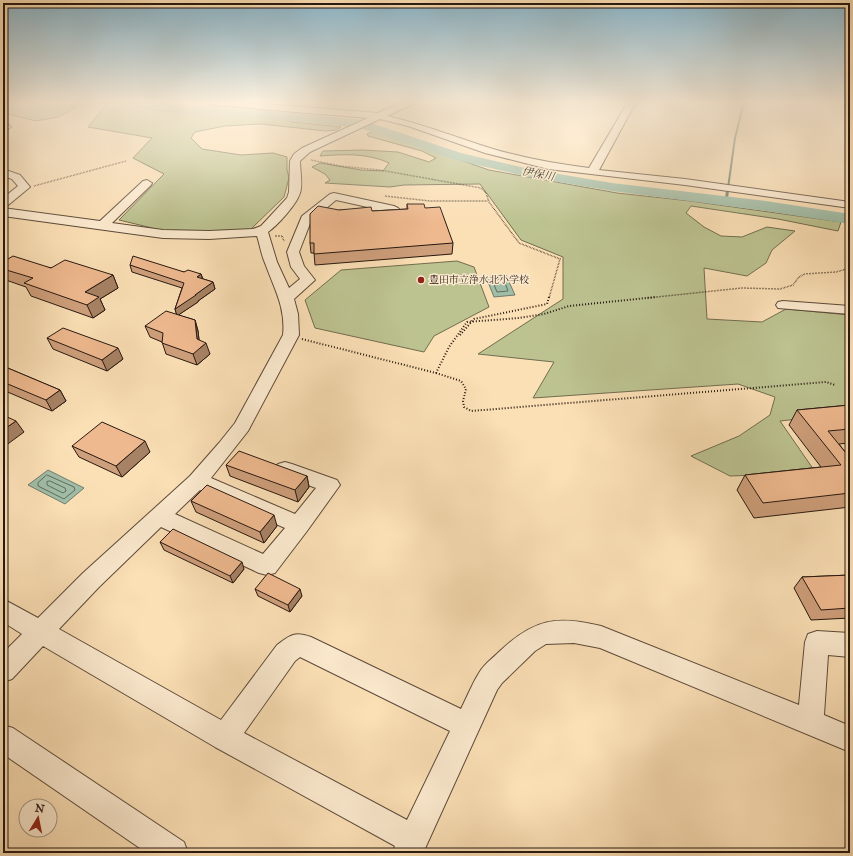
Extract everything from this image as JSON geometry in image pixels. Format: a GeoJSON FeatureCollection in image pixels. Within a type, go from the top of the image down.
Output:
{"type":"FeatureCollection","features":[{"type":"Feature","properties":{"kind":"street"},"geometry":{"type":"LineString","coordinates":[[3,212],[144,232],[184,235],[246,234],[261,231],[285,208],[292,199],[295,192],[295,161],[298,156],[305,154],[326,142]]}},
{"type":"Feature","properties":{"kind":"street"},"geometry":{"type":"LineString","coordinates":[[459,142],[512,158],[592,172],[850,205]]}},
{"type":"Feature","properties":{"kind":"street"},"geometry":{"type":"LineString","coordinates":[[592,172],[609,142]]}},
{"type":"Feature","properties":{"kind":"street"},"geometry":{"type":"LineString","coordinates":[[3,204],[24,188],[16,177],[4,173]]}},
{"type":"Feature","properties":{"kind":"street"},"geometry":{"type":"LineString","coordinates":[[103,225],[147,183]]}},
{"type":"Feature","properties":{"kind":"street"},"geometry":{"type":"LineString","coordinates":[[286,298],[308,280],[298,268],[293,252],[306,219],[316,210],[334,196],[394,210],[348,213]]}},
{"type":"Feature","properties":{"kind":"street"},"geometry":{"type":"LineString","coordinates":[[316,210],[334,213]]}},
{"type":"Feature","properties":{"kind":"street"},"geometry":{"type":"LineString","coordinates":[[3,670],[91,580],[197,481],[226,448],[242,426],[290,335],[292,323],[286,298],[267,252],[265,239],[261,231]]}},
{"type":"Feature","properties":{"kind":"street"},"geometry":{"type":"LineString","coordinates":[[784,304],[850,310]]}},
{"type":"Feature","properties":{"kind":"street"},"geometry":{"type":"LineString","coordinates":[[226,448],[248,455]]}},
{"type":"Feature","properties":{"kind":"street"},"geometry":{"type":"LineString","coordinates":[[160,517],[267,566],[330,485],[270,463]]}},
{"type":"Feature","properties":{"kind":"street"},"geometry":{"type":"LineString","coordinates":[[197,481],[300,525]]}},
{"type":"Feature","properties":{"kind":"street"},"geometry":{"type":"LineString","coordinates":[[3,610],[225,737],[410,847],[488,681],[497,670],[529,641],[541,634],[575,631],[602,637],[850,739]]}},
{"type":"Feature","properties":{"kind":"street"},"geometry":{"type":"LineString","coordinates":[[810,722],[817,642],[850,645]]}},
{"type":"Feature","properties":{"kind":"street"},"geometry":{"type":"LineString","coordinates":[[225,737],[286,653],[296,645],[302,645],[468,726]]}},
{"type":"Feature","properties":{"kind":"street"},"geometry":{"type":"LineString","coordinates":[[3,738],[173,853]]}},
{"type":"Feature","properties":{"kind":"path"},"geometry":{"type":"LineString","coordinates":[[305,154],[340,166],[380,170],[481,188],[486,192],[488,201],[519,243],[560,259],[547,304],[474,319],[449,347]]}},
{"type":"Feature","properties":{"kind":"path"},"geometry":{"type":"LineString","coordinates":[[24,188],[126,161]]}},
{"type":"Feature","properties":{"kind":"path"},"geometry":{"type":"LineString","coordinates":[[379,195],[430,200],[488,201]]}},
{"type":"Feature","properties":{"kind":"path"},"geometry":{"type":"LineString","coordinates":[[436,374],[449,347],[467,322],[520,318],[560,310],[569,306],[640,298],[742,288],[780,289],[793,285],[798,278],[804,274],[836,272],[850,268]]}},
{"type":"Feature","properties":{"kind":"path"},"geometry":{"type":"LineString","coordinates":[[290,335],[460,381],[466,389],[464,408],[471,411],[826,382],[835,385]]}},
{"type":"Feature","properties":{"kind":"shaded area"},"geometry":{"type":"Polygon","coordinates":[[[148,142],[195,142],[202,149],[241,155],[273,153],[287,157],[287,170],[289,178],[284,197],[250,230],[173,233],[119,220],[164,174],[133,158],[148,142]]]}},
{"type":"Feature","properties":{"kind":"shaded area"},"geometry":{"type":"Polygon","coordinates":[[[389,142],[409,142],[489,170],[617,193],[690,201],[841,222],[838,231],[778,219],[691,206],[686,213],[704,227],[721,236],[742,237],[767,227],[795,231],[772,250],[766,263],[747,276],[704,268],[707,319],[762,322],[786,309],[850,315],[850,413],[780,421],[816,473],[730,476],[691,456],[739,436],[770,415],[775,397],[738,384],[533,398],[554,362],[478,354],[563,299],[563,257],[521,240],[480,184],[404,185],[390,187],[325,183],[330,180],[325,174],[312,167],[320,163],[361,170],[383,171],[389,163],[373,157],[364,156],[320,156],[323,151],[363,150],[398,152],[429,162],[436,158],[422,151],[389,142]]]}},
{"type":"Feature","properties":{"kind":"shaded area"},"geometry":{"type":"Polygon","coordinates":[[[457,261],[474,267],[489,307],[434,336],[424,352],[315,328],[305,300],[341,270],[457,261]]]}},
{"type":"Feature","properties":{"kind":"water"},"geometry":{"type":"Polygon","coordinates":[[[506,275],[515,295],[494,297],[486,277],[506,275]]]}},
{"type":"Feature","properties":{"kind":"water"},"geometry":{"type":"Polygon","coordinates":[[[48,470],[84,488],[65,504],[28,485],[48,470]]]}},
{"type":"Feature","properties":{"kind":"building"},"geometry":{"type":"Polygon","coordinates":[[[407,204],[424,204],[425,208],[440,207],[453,243],[314,254],[314,243],[310,243],[310,214],[318,206],[339,210],[371,207],[372,211],[408,209],[407,204]]]}},
{"type":"Feature","properties":{"kind":"building"},"geometry":{"type":"Polygon","coordinates":[[[13,256],[51,268],[65,260],[113,275],[85,292],[99,297],[87,305],[24,283],[33,278],[3,269],[3,262],[13,256]]]}},
{"type":"Feature","properties":{"kind":"building"},"geometry":{"type":"Polygon","coordinates":[[[133,256],[184,272],[188,270],[201,274],[197,277],[213,282],[175,309],[184,283],[130,265],[133,256]]]}},
{"type":"Feature","properties":{"kind":"building"},"geometry":{"type":"Polygon","coordinates":[[[166,311],[195,320],[197,339],[206,343],[193,354],[162,343],[163,333],[145,326],[166,311]]]}},
{"type":"Feature","properties":{"kind":"building"},"geometry":{"type":"Polygon","coordinates":[[[63,328],[118,348],[102,360],[47,338],[63,328]]]}},
{"type":"Feature","properties":{"kind":"building"},"geometry":{"type":"Polygon","coordinates":[[[3,366],[60,390],[46,400],[3,382],[3,366]]]}},
{"type":"Feature","properties":{"kind":"building"},"geometry":{"type":"Polygon","coordinates":[[[850,405],[850,429],[828,431],[850,458],[850,493],[763,503],[745,475],[841,465],[797,410],[850,405]]]}},
{"type":"Feature","properties":{"kind":"building"},"geometry":{"type":"Polygon","coordinates":[[[3,415],[16,421],[3,430],[3,415]]]}},
{"type":"Feature","properties":{"kind":"building"},"geometry":{"type":"Polygon","coordinates":[[[102,422],[145,441],[116,466],[72,446],[102,422]]]}},
{"type":"Feature","properties":{"kind":"building"},"geometry":{"type":"Polygon","coordinates":[[[239,451],[307,476],[295,490],[226,465],[239,451]]]}},
{"type":"Feature","properties":{"kind":"building"},"geometry":{"type":"Polygon","coordinates":[[[207,485],[274,515],[260,532],[191,501],[207,485]]]}},
{"type":"Feature","properties":{"kind":"building"},"geometry":{"type":"Polygon","coordinates":[[[173,529],[242,562],[230,576],[160,542],[173,529]]]}},
{"type":"Feature","properties":{"kind":"building"},"geometry":{"type":"Polygon","coordinates":[[[268,573],[300,589],[288,605],[255,589],[268,573]]]}},
{"type":"Feature","properties":{"kind":"building"},"geometry":{"type":"Polygon","coordinates":[[[850,575],[850,608],[821,610],[802,577],[850,575]]]}},
{"type":"Feature","properties":{"kind":"waterway","name":"伊保川"},"geometry":{"type":"LineString","coordinates":[[415,142],[457,156],[529,173],[612,187],[766,206],[850,219]]}},
{"type":"Feature","properties":{"kind":"waterway"},"geometry":{"type":"LineString","coordinates":[[728,188],[734,142]]}},
{"type":"Feature","properties":{"kind":"waterway"},"geometry":{"type":"LineString","coordinates":[[726,202],[728,187]]}},
{"type":"Feature","properties":{"kind":"place","name":"豊田市立浄水北小学校"},"geometry":{"type":"Point","coordinates":[421,280]}}]}
